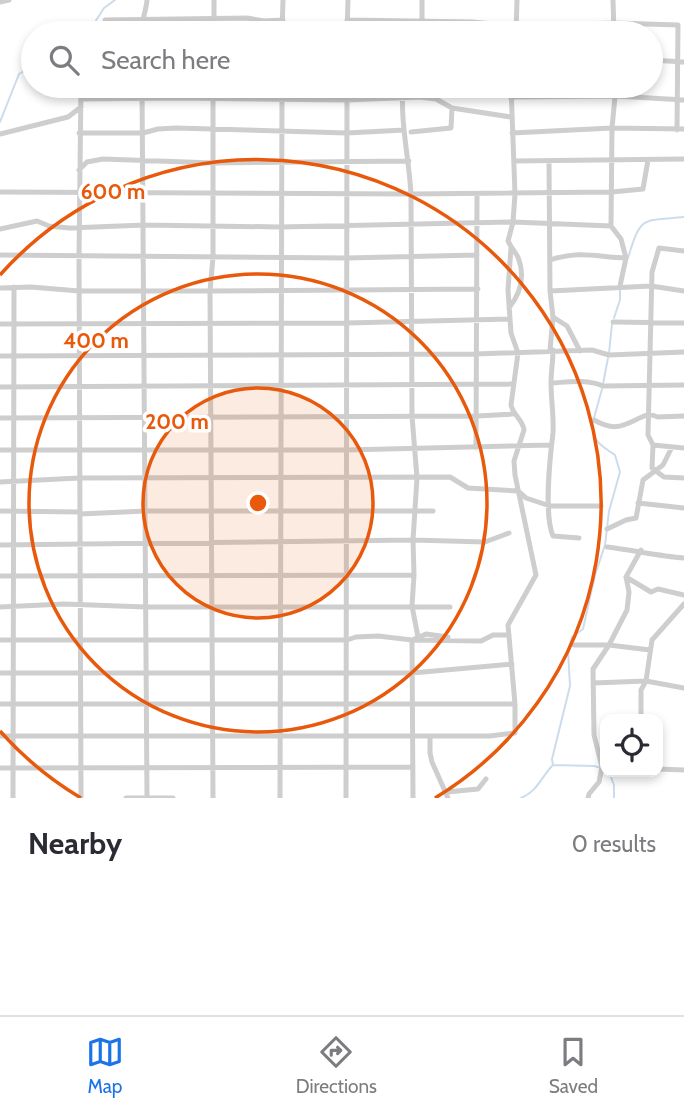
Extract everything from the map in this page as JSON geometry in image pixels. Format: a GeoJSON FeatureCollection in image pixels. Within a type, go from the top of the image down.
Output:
{"type":"FeatureCollection","features":[{"type":"Feature","properties":{"kind":"street"},"geometry":{"type":"LineString","coordinates":[[0,2],[9,0]]}},
{"type":"Feature","properties":{"kind":"street"},"geometry":{"type":"LineString","coordinates":[[144,19],[147,0]]}},
{"type":"Feature","properties":{"kind":"street"},"geometry":{"type":"LineString","coordinates":[[214,0],[214,18]]}},
{"type":"Feature","properties":{"kind":"street"},"geometry":{"type":"LineString","coordinates":[[105,20],[283,20],[284,0]]}},
{"type":"Feature","properties":{"kind":"street"},"geometry":{"type":"LineString","coordinates":[[348,0],[347,20],[422,21],[422,0]]}},
{"type":"Feature","properties":{"kind":"street"},"geometry":{"type":"LineString","coordinates":[[516,21],[517,0]]}},
{"type":"Feature","properties":{"kind":"street"},"geometry":{"type":"LineString","coordinates":[[613,0],[614,21]]}},
{"type":"Feature","properties":{"kind":"street"},"geometry":{"type":"LineString","coordinates":[[512,133],[611,128],[681,130],[678,25],[663,25]]}},
{"type":"Feature","properties":{"kind":"street"},"geometry":{"type":"LineString","coordinates":[[663,61],[681,62]]}},
{"type":"Feature","properties":{"kind":"street"},"geometry":{"type":"LineString","coordinates":[[402,98],[411,194],[411,384],[418,478],[413,540],[413,798]]}},
{"type":"Feature","properties":{"kind":"street"},"geometry":{"type":"LineString","coordinates":[[0,736],[412,737],[515,733],[516,704],[508,625],[536,575],[514,468],[524,426],[513,414],[511,400],[518,353],[511,333],[508,290],[511,248],[509,237],[515,194],[510,98]]}},
{"type":"Feature","properties":{"kind":"street"},"geometry":{"type":"LineString","coordinates":[[616,98],[611,128],[611,226],[621,239],[625,258],[620,286]]}},
{"type":"Feature","properties":{"kind":"street"},"geometry":{"type":"LineString","coordinates":[[648,98],[681,100]]}},
{"type":"Feature","properties":{"kind":"street"},"geometry":{"type":"LineString","coordinates":[[81,798],[79,133],[82,99],[436,99],[452,108],[511,117]]}},
{"type":"Feature","properties":{"kind":"street"},"geometry":{"type":"LineString","coordinates":[[142,99],[145,225],[146,798]]}},
{"type":"Feature","properties":{"kind":"street"},"geometry":{"type":"LineString","coordinates":[[212,99],[213,798]]}},
{"type":"Feature","properties":{"kind":"street"},"geometry":{"type":"LineString","coordinates":[[279,798],[282,100]]}},
{"type":"Feature","properties":{"kind":"street"},"geometry":{"type":"LineString","coordinates":[[346,798],[347,100]]}},
{"type":"Feature","properties":{"kind":"street"},"geometry":{"type":"LineString","coordinates":[[0,134],[68,117],[81,107]]}},
{"type":"Feature","properties":{"kind":"street"},"geometry":{"type":"LineString","coordinates":[[411,132],[451,128],[452,108]]}},
{"type":"Feature","properties":{"kind":"street"},"geometry":{"type":"LineString","coordinates":[[79,133],[143,133],[176,128],[347,133],[404,130]]}},
{"type":"Feature","properties":{"kind":"street"},"geometry":{"type":"LineString","coordinates":[[79,170],[87,162],[103,159],[214,163],[409,161]]}},
{"type":"Feature","properties":{"kind":"street"},"geometry":{"type":"LineString","coordinates":[[514,161],[684,159]]}},
{"type":"Feature","properties":{"kind":"street"},"geometry":{"type":"LineString","coordinates":[[0,192],[612,192],[643,189],[648,160]]}},
{"type":"Feature","properties":{"kind":"street"},"geometry":{"type":"LineString","coordinates":[[548,162],[550,291],[553,317],[550,506],[553,536],[579,538]]}},
{"type":"Feature","properties":{"kind":"street"},"geometry":{"type":"LineString","coordinates":[[476,447],[477,194]]}},
{"type":"Feature","properties":{"kind":"street"},"geometry":{"type":"LineString","coordinates":[[0,229],[30,222],[59,228],[513,222],[611,226]]}},
{"type":"Feature","properties":{"kind":"street"},"geometry":{"type":"LineString","coordinates":[[509,308],[518,293],[522,275],[519,259],[511,248]]}},
{"type":"Feature","properties":{"kind":"street"},"geometry":{"type":"LineString","coordinates":[[684,251],[659,248],[651,286],[652,323],[648,386],[648,435],[653,445],[650,465],[664,477],[684,478]]}},
{"type":"Feature","properties":{"kind":"street"},"geometry":{"type":"LineString","coordinates":[[550,260],[586,253],[625,258]]}},
{"type":"Feature","properties":{"kind":"street"},"geometry":{"type":"LineString","coordinates":[[0,255],[347,258],[477,254]]}},
{"type":"Feature","properties":{"kind":"street"},"geometry":{"type":"LineString","coordinates":[[550,291],[620,286],[651,286],[684,291]]}},
{"type":"Feature","properties":{"kind":"street"},"geometry":{"type":"LineString","coordinates":[[13,798],[14,287]]}},
{"type":"Feature","properties":{"kind":"street"},"geometry":{"type":"LineString","coordinates":[[2,288],[31,287],[79,291],[478,289]]}},
{"type":"Feature","properties":{"kind":"street"},"geometry":{"type":"LineString","coordinates":[[14,298],[31,287]]}},
{"type":"Feature","properties":{"kind":"street"},"geometry":{"type":"LineString","coordinates":[[2,288],[14,298]]}},
{"type":"Feature","properties":{"kind":"street"},"geometry":{"type":"LineString","coordinates":[[553,317],[567,326],[580,351]]}},
{"type":"Feature","properties":{"kind":"street"},"geometry":{"type":"LineString","coordinates":[[0,324],[279,321],[346,323],[510,319]]}},
{"type":"Feature","properties":{"kind":"street"},"geometry":{"type":"LineString","coordinates":[[613,322],[684,323]]}},
{"type":"Feature","properties":{"kind":"street"},"geometry":{"type":"LineString","coordinates":[[0,356],[476,354],[552,350],[592,350],[609,355],[684,352]]}},
{"type":"Feature","properties":{"kind":"street"},"geometry":{"type":"LineString","coordinates":[[551,383],[578,381],[603,386],[684,385]]}},
{"type":"Feature","properties":{"kind":"street"},"geometry":{"type":"LineString","coordinates":[[0,387],[514,384]]}},
{"type":"Feature","properties":{"kind":"street"},"geometry":{"type":"LineString","coordinates":[[0,418],[279,418],[513,414]]}},
{"type":"Feature","properties":{"kind":"street"},"geometry":{"type":"LineString","coordinates":[[594,419],[609,427],[618,428],[649,414],[658,417],[684,416]]}},
{"type":"Feature","properties":{"kind":"street"},"geometry":{"type":"LineString","coordinates":[[0,450],[346,450],[550,445]]}},
{"type":"Feature","properties":{"kind":"street"},"geometry":{"type":"LineString","coordinates":[[653,445],[684,448]]}},
{"type":"Feature","properties":{"kind":"street"},"geometry":{"type":"LineString","coordinates":[[607,529],[636,518],[643,480],[663,465],[672,447]]}},
{"type":"Feature","properties":{"kind":"street"},"geometry":{"type":"LineString","coordinates":[[0,482],[79,478],[450,477],[468,488],[518,491],[526,498],[550,506],[601,506]]}},
{"type":"Feature","properties":{"kind":"street"},"geometry":{"type":"LineString","coordinates":[[638,503],[684,508]]}},
{"type":"Feature","properties":{"kind":"street"},"geometry":{"type":"LineString","coordinates":[[0,511],[433,511]]}},
{"type":"Feature","properties":{"kind":"street"},"geometry":{"type":"LineString","coordinates":[[0,545],[413,540],[485,542],[509,533]]}},
{"type":"Feature","properties":{"kind":"street"},"geometry":{"type":"LineString","coordinates":[[607,547],[684,558]]}},
{"type":"Feature","properties":{"kind":"street"},"geometry":{"type":"LineString","coordinates":[[600,750],[594,735],[593,669],[609,645],[629,601],[626,578],[640,550]]}},
{"type":"Feature","properties":{"kind":"street"},"geometry":{"type":"LineString","coordinates":[[0,576],[414,575]]}},
{"type":"Feature","properties":{"kind":"street"},"geometry":{"type":"LineString","coordinates":[[626,578],[650,592],[658,589],[684,595]]}},
{"type":"Feature","properties":{"kind":"street"},"geometry":{"type":"LineString","coordinates":[[0,607],[64,604],[146,607],[450,607]]}},
{"type":"Feature","properties":{"kind":"street"},"geometry":{"type":"LineString","coordinates":[[640,714],[641,690],[646,681],[650,650],[657,632],[684,604]]}},
{"type":"Feature","properties":{"kind":"street"},"geometry":{"type":"LineString","coordinates":[[0,640],[347,640],[364,635],[481,641],[493,635],[508,635]]}},
{"type":"Feature","properties":{"kind":"street"},"geometry":{"type":"LineString","coordinates":[[574,645],[609,645],[650,650]]}},
{"type":"Feature","properties":{"kind":"street"},"geometry":{"type":"LineString","coordinates":[[0,673],[412,673],[512,664]]}},
{"type":"Feature","properties":{"kind":"street"},"geometry":{"type":"LineString","coordinates":[[593,682],[646,681],[684,688]]}},
{"type":"Feature","properties":{"kind":"street"},"geometry":{"type":"LineString","coordinates":[[0,704],[516,704]]}},
{"type":"Feature","properties":{"kind":"street"},"geometry":{"type":"LineString","coordinates":[[430,736],[432,762],[447,795],[478,789],[486,779]]}},
{"type":"Feature","properties":{"kind":"street"},"geometry":{"type":"LineString","coordinates":[[0,768],[413,767]]}},
{"type":"Feature","properties":{"kind":"street"},"geometry":{"type":"LineString","coordinates":[[663,769],[684,770]]}},
{"type":"Feature","properties":{"kind":"street"},"geometry":{"type":"LineString","coordinates":[[588,798],[601,777]]}},
{"type":"Feature","properties":{"kind":"street"},"geometry":{"type":"LineString","coordinates":[[125,798],[173,798]]}},
{"type":"Feature","properties":{"kind":"waterway"},"geometry":{"type":"LineString","coordinates":[[96,21],[104,8],[115,0]]}},
{"type":"Feature","properties":{"kind":"waterway"},"geometry":{"type":"LineString","coordinates":[[0,122],[21,73]]}},
{"type":"Feature","properties":{"kind":"waterway"},"geometry":{"type":"LineString","coordinates":[[628,258],[636,234],[645,223],[684,217]]}},
{"type":"Feature","properties":{"kind":"waterway"},"geometry":{"type":"LineString","coordinates":[[614,318],[620,290]]}},
{"type":"Feature","properties":{"kind":"waterway"},"geometry":{"type":"LineString","coordinates":[[609,353],[612,324]]}},
{"type":"Feature","properties":{"kind":"waterway"},"geometry":{"type":"LineString","coordinates":[[603,384],[608,358]]}},
{"type":"Feature","properties":{"kind":"waterway"},"geometry":{"type":"LineString","coordinates":[[594,418],[602,389]]}},
{"type":"Feature","properties":{"kind":"waterway"},"geometry":{"type":"LineString","coordinates":[[593,423],[595,438],[615,455],[620,472],[609,511],[605,545],[583,629],[572,637],[568,650],[570,686],[552,759],[553,765],[600,768]]}},
{"type":"Feature","properties":{"kind":"waterway"},"geometry":{"type":"LineString","coordinates":[[521,798],[535,788],[553,765]]}},
{"type":"Feature","properties":{"kind":"waterway"},"geometry":{"type":"LineString","coordinates":[[611,777],[614,798]]}}]}
